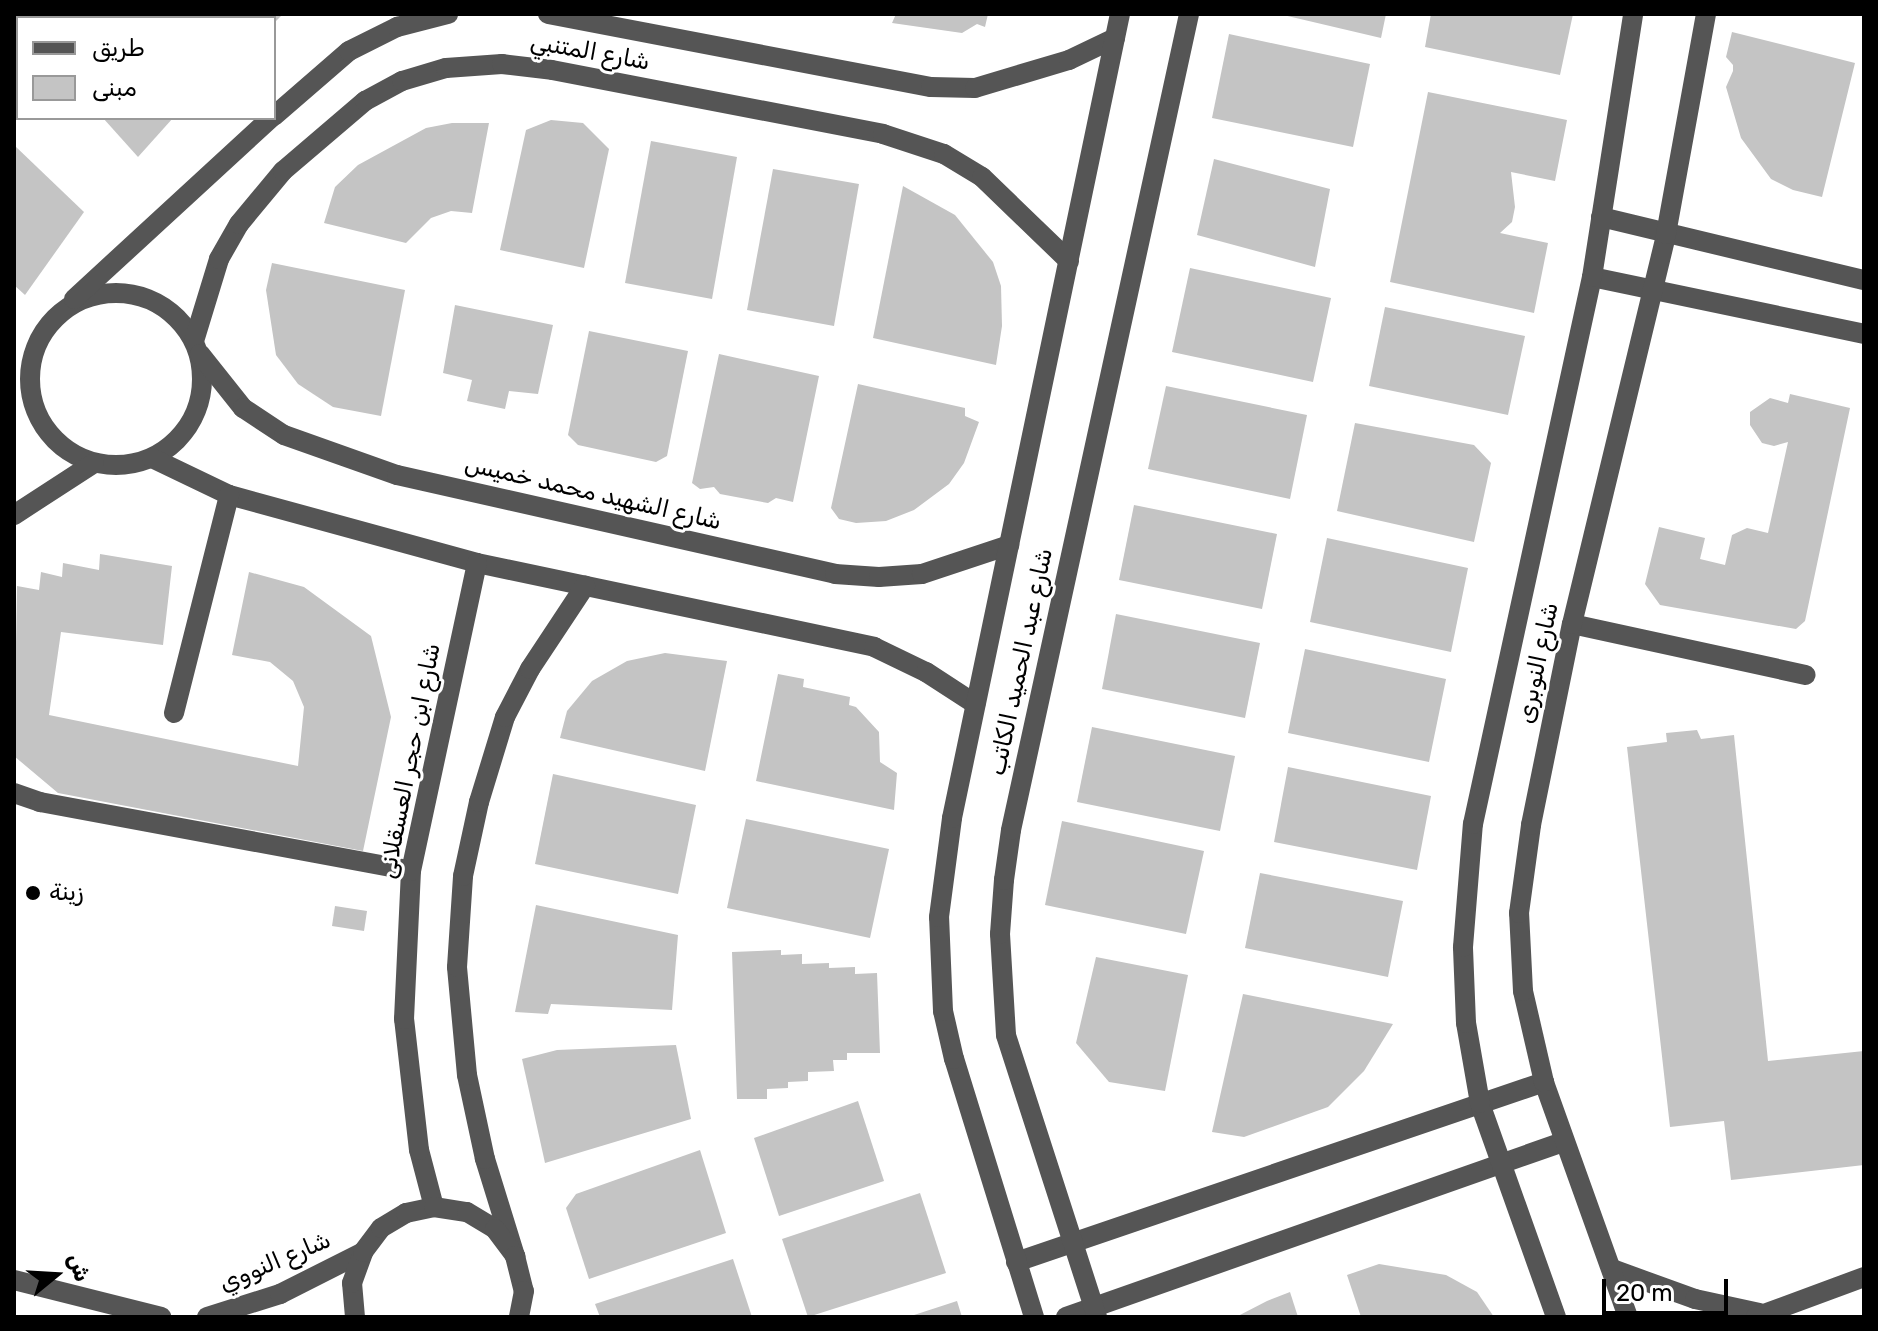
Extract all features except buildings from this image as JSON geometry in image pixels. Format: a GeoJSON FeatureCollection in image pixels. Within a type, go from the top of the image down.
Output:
{"type":"FeatureCollection","features":[{"type":"Feature","properties":{"kind":"street"},"geometry":{"type":"LineString","coordinates":[[276,114],[349,51],[397,27],[448,14]]}},
{"type":"Feature","properties":{"kind":"street","name":"شارع المتنبي"},"geometry":{"type":"LineString","coordinates":[[548,14],[931,87],[975,88],[1069,60],[1115,38]]}},
{"type":"Feature","properties":{"kind":"street","name":"شارع عبد الحميد الكاتب"},"geometry":{"type":"LineString","coordinates":[[1034,1317],[943,1011],[939,917],[952,818],[1120,14]]}},
{"type":"Feature","properties":{"kind":"street","name":"شارع عبد الحميد الكاتب"},"geometry":{"type":"LineString","coordinates":[[1095,1312],[1075,1243],[1015,1072],[1006,1035],[1000,934],[1011,830],[1189,14]]}},
{"type":"Feature","properties":{"kind":"street","name":"شارع النوبرى"},"geometry":{"type":"LineString","coordinates":[[1556,1317],[1499,1165],[1480,1103],[1466,1023],[1463,947],[1473,824],[1592,277],[1633,14]]}},
{"type":"Feature","properties":{"kind":"street","name":"شارع النوبرى"},"geometry":{"type":"LineString","coordinates":[[1628,1317],[1544,1082],[1523,991],[1519,913],[1531,825],[1572,624],[1666,234],[1706,14]]}},
{"type":"Feature","properties":{"kind":"street","name":"شارع المتنبي"},"geometry":{"type":"LineString","coordinates":[[197,348],[219,259],[239,224],[283,171],[365,101],[402,81],[446,68],[502,64],[552,70],[883,134],[944,154],[982,177],[1069,261]]}},
{"type":"Feature","properties":{"kind":"street"},"geometry":{"type":"LineString","coordinates":[[14,369],[64,309],[270,120]]}},
{"type":"Feature","properties":{"kind":"street"},"geometry":{"type":"LineString","coordinates":[[1601,217],[1864,280]]}},
{"type":"Feature","properties":{"kind":"street"},"geometry":{"type":"LineString","coordinates":[[1592,277],[1864,334]]}},
{"type":"Feature","properties":{"kind":"street"},"geometry":{"type":"LineString","coordinates":[[43,332],[31,362],[31,394],[43,425],[65,449],[94,463],[123,466],[152,458],[184,433],[201,396],[197,348],[176,316],[151,299],[121,292],[91,295],[64,309]]}},
{"type":"Feature","properties":{"kind":"street","name":"شارع الشهيد محمد خميس"},"geometry":{"type":"LineString","coordinates":[[197,348],[243,408],[284,435],[329,454],[397,475],[835,574],[879,577],[922,574],[1009,545]]}},
{"type":"Feature","properties":{"kind":"street"},"geometry":{"type":"LineString","coordinates":[[152,458],[229,495],[477,563],[874,647],[926,672],[975,704]]}},
{"type":"Feature","properties":{"kind":"street"},"geometry":{"type":"LineString","coordinates":[[14,515],[94,463]]}},
{"type":"Feature","properties":{"kind":"street"},"geometry":{"type":"LineString","coordinates":[[174,713],[229,495]]}},
{"type":"Feature","properties":{"kind":"street","name":"شارع ابن حجر العسقلانى"},"geometry":{"type":"LineString","coordinates":[[434,1207],[417,1138],[404,1019],[411,871],[477,563]]}},
{"type":"Feature","properties":{"kind":"street"},"geometry":{"type":"LineString","coordinates":[[532,1317],[485,1159],[467,1075],[457,967],[463,876],[479,802],[505,717],[530,669],[585,586]]}},
{"type":"Feature","properties":{"kind":"street"},"geometry":{"type":"LineString","coordinates":[[1572,624],[1806,675]]}},
{"type":"Feature","properties":{"kind":"street"},"geometry":{"type":"LineString","coordinates":[[14,793],[40,802],[411,871]]}},
{"type":"Feature","properties":{"kind":"street"},"geometry":{"type":"LineString","coordinates":[[1016,1262],[1544,1082]]}},
{"type":"Feature","properties":{"kind":"street"},"geometry":{"type":"LineString","coordinates":[[1066,1317],[1095,1312],[1563,1142]]}},
{"type":"Feature","properties":{"kind":"street"},"geometry":{"type":"LineString","coordinates":[[355,1317],[352,1283],[363,1252],[381,1228],[406,1213],[434,1207],[467,1212],[495,1229],[515,1256]]}},
{"type":"Feature","properties":{"kind":"street","name":"شارع النووي"},"geometry":{"type":"LineString","coordinates":[[207,1317],[280,1294],[363,1252]]}},
{"type":"Feature","properties":{"kind":"street"},"geometry":{"type":"LineString","coordinates":[[1612,1269],[1695,1299],[1758,1315],[1864,1277]]}},
{"type":"Feature","properties":{"kind":"street"},"geometry":{"type":"LineString","coordinates":[[14,1280],[161,1317]]}},
{"type":"Feature","properties":{"kind":"street"},"geometry":{"type":"LineString","coordinates":[[519,1317],[524,1291]]}},
{"type":"Feature","properties":{"kind":"place","name":"زينة"},"geometry":{"type":"Point","coordinates":[33,893]}}]}
